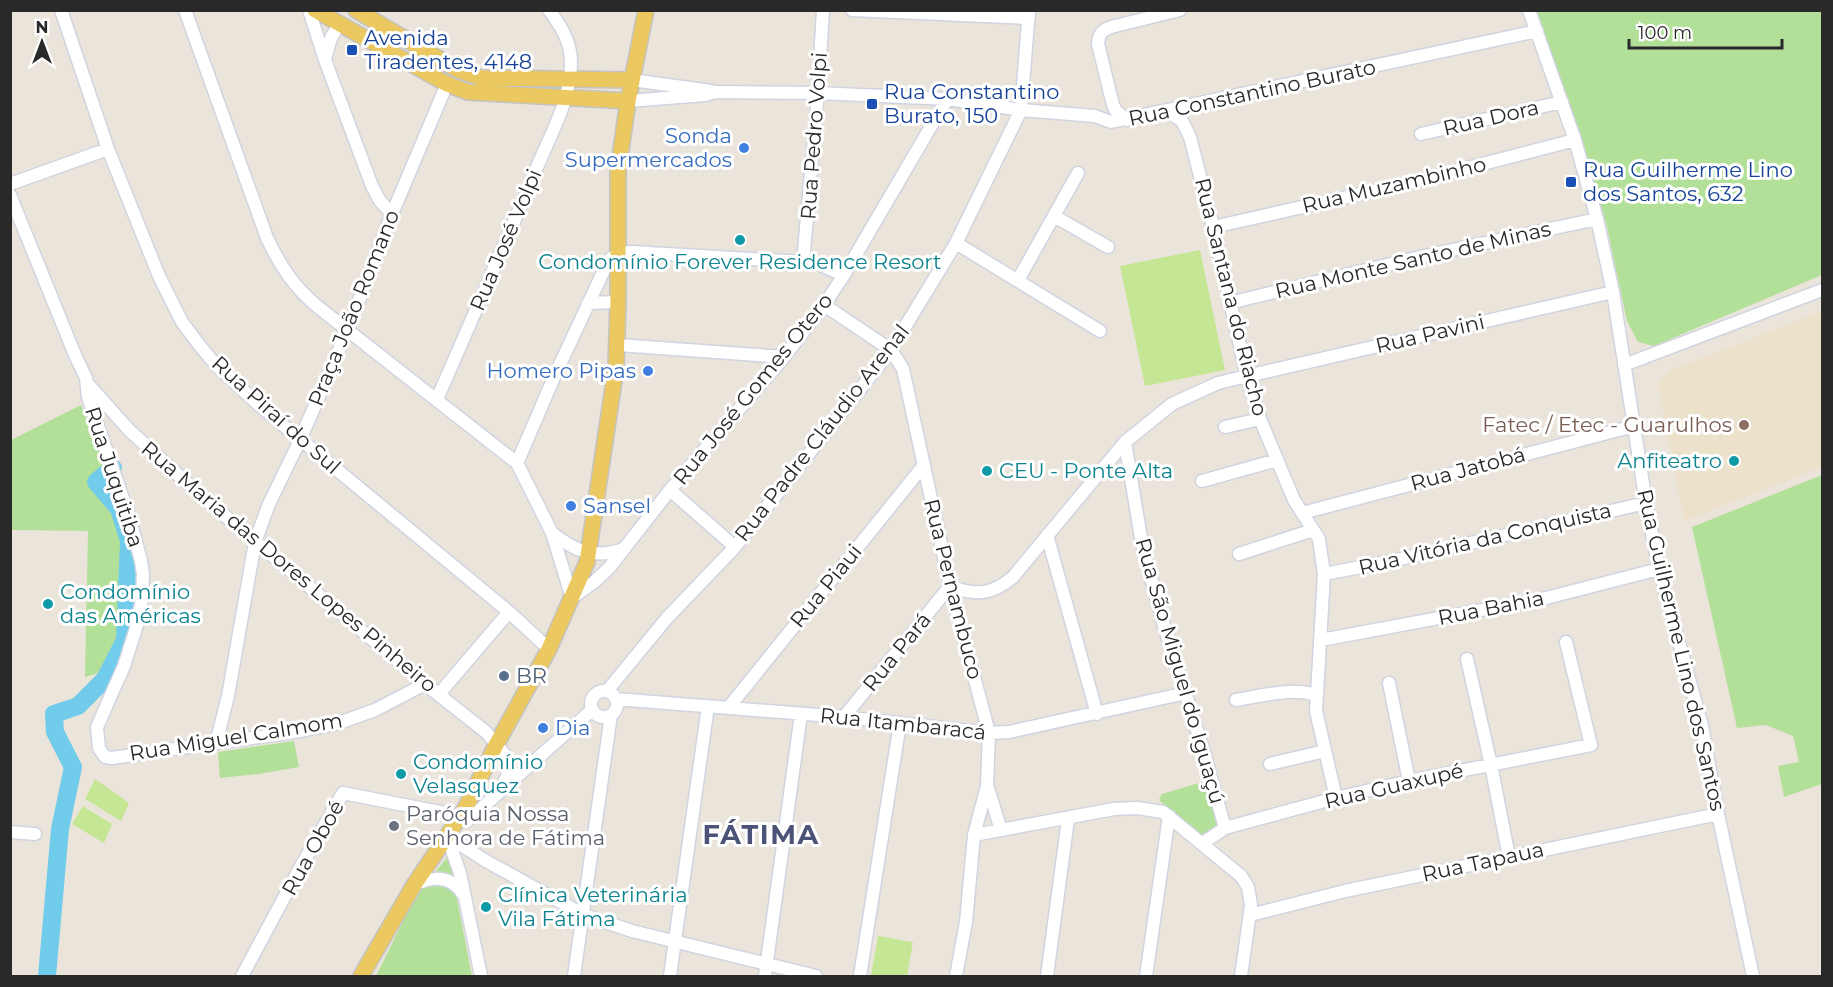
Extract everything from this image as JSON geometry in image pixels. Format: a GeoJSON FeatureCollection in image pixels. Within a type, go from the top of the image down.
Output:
{"type":"FeatureCollection","features":[{"type":"Feature","properties":{"kind":"main road"},"geometry":{"type":"LineString","coordinates":[[315,10],[447,84],[468,92],[628,101]]}},
{"type":"Feature","properties":{"kind":"main road"},"geometry":{"type":"LineString","coordinates":[[356,10],[458,70],[482,78],[632,80]]}},
{"type":"Feature","properties":{"kind":"main road"},"geometry":{"type":"LineString","coordinates":[[361,976],[414,885],[458,820],[549,649],[590,552],[618,345],[616,191],[628,101],[646,10]]}},
{"type":"Feature","properties":{"kind":"street","name":"Rua Piraí do Sul"},"geometry":{"type":"LineString","coordinates":[[61,10],[108,149],[159,276],[182,322],[215,364],[300,440],[509,612],[549,649]]}},
{"type":"Feature","properties":{"kind":"street"},"geometry":{"type":"LineString","coordinates":[[185,10],[219,108],[278,261],[288,278],[304,295],[518,463],[552,533],[572,598]]}},
{"type":"Feature","properties":{"kind":"street"},"geometry":{"type":"LineString","coordinates":[[309,10],[372,186],[380,201],[392,214]]}},
{"type":"Feature","properties":{"kind":"street","name":"Rua José Volpi"},"geometry":{"type":"LineString","coordinates":[[437,399],[511,230],[565,98],[571,60],[568,41],[562,27],[549,10]]}},
{"type":"Feature","properties":{"kind":"street","name":"Rua Pedro Volpi"},"geometry":{"type":"LineString","coordinates":[[803,262],[823,10]]}},
{"type":"Feature","properties":{"kind":"street"},"geometry":{"type":"LineString","coordinates":[[852,10],[1029,14]]}},
{"type":"Feature","properties":{"kind":"street"},"geometry":{"type":"LineString","coordinates":[[1127,120],[1116,111],[1107,86],[1098,44],[1101,32],[1111,27],[1180,10]]}},
{"type":"Feature","properties":{"kind":"street","name":"Rua Guilherme Lino dos Santos"},"geometry":{"type":"LineString","coordinates":[[1529,10],[1575,140],[1597,219],[1613,292],[1646,503],[1659,569],[1702,726],[1718,814],[1753,976]]}},
{"type":"Feature","properties":{"kind":"street","name":"Rua Padre Cláudio Arenal"},"geometry":{"type":"LineString","coordinates":[[611,695],[667,618],[735,547],[891,350],[956,243],[1022,110],[1029,14]]}},
{"type":"Feature","properties":{"kind":"street"},"geometry":{"type":"LineString","coordinates":[[325,60],[331,38],[339,25]]}},
{"type":"Feature","properties":{"kind":"street","name":"Rua Constantino Burato"},"geometry":{"type":"LineString","coordinates":[[628,101],[705,95],[715,92],[818,93],[946,99],[1022,110],[1095,116],[1111,122],[1537,31]]}},
{"type":"Feature","properties":{"kind":"street","name":"Rua Constantino Burato"},"geometry":{"type":"LineString","coordinates":[[632,80],[704,88],[715,92]]}},
{"type":"Feature","properties":{"kind":"street","name":"Praça João Romano"},"geometry":{"type":"LineString","coordinates":[[216,743],[228,696],[255,542],[269,504],[300,440],[348,329],[392,214],[447,84]]}},
{"type":"Feature","properties":{"kind":"street"},"geometry":{"type":"LineString","coordinates":[[1095,116],[1104,110],[1107,86]]}},
{"type":"Feature","properties":{"kind":"street","name":"Rua José Gomes Otero"},"geometry":{"type":"LineString","coordinates":[[572,598],[594,582],[625,548],[670,490],[784,357],[825,305],[946,99]]}},
{"type":"Feature","properties":{"kind":"street","name":"Rua Dora"},"geometry":{"type":"LineString","coordinates":[[1420,134],[1562,102]]}},
{"type":"Feature","properties":{"kind":"street","name":"Rua Santana do Riacho"},"geometry":{"type":"LineString","coordinates":[[1201,104],[1191,120],[1191,137],[1247,376],[1260,419],[1277,460],[1302,513],[1319,539],[1324,574],[1316,695],[1317,717],[1336,798]]}},
{"type":"Feature","properties":{"kind":"street","name":"Rua Santana do Riacho"},"geometry":{"type":"LineString","coordinates":[[1167,111],[1182,122],[1191,137]]}},
{"type":"Feature","properties":{"kind":"street","name":"Rua Muzambinho"},"geometry":{"type":"LineString","coordinates":[[1213,227],[1405,184],[1575,140]]}},
{"type":"Feature","properties":{"kind":"street"},"geometry":{"type":"LineString","coordinates":[[10,183],[108,149]]}},
{"type":"Feature","properties":{"kind":"street"},"geometry":{"type":"LineString","coordinates":[[1018,280],[1078,173]]}},
{"type":"Feature","properties":{"kind":"street","name":"Rua Juquitiba"},"geometry":{"type":"LineString","coordinates":[[10,195],[87,383],[88,397],[129,516],[141,561],[142,599],[137,625],[112,698],[97,727],[99,748],[105,757],[111,758]]}},
{"type":"Feature","properties":{"kind":"street"},"geometry":{"type":"LineString","coordinates":[[1054,216],[1108,247]]}},
{"type":"Feature","properties":{"kind":"street","name":"Rua Monte Santo de Minas"},"geometry":{"type":"LineString","coordinates":[[1229,303],[1420,257],[1597,219]]}},
{"type":"Feature","properties":{"kind":"street"},"geometry":{"type":"LineString","coordinates":[[956,243],[1100,331]]}},
{"type":"Feature","properties":{"kind":"street"},"geometry":{"type":"LineString","coordinates":[[518,463],[588,303],[610,259],[618,253],[803,262],[818,264],[844,275]]}},
{"type":"Feature","properties":{"kind":"street"},"geometry":{"type":"LineString","coordinates":[[1624,365],[1822,290]]}},
{"type":"Feature","properties":{"kind":"street","name":"Rua Pavini"},"geometry":{"type":"LineString","coordinates":[[950,586],[972,592],[992,590],[1002,586],[1013,577],[1125,442],[1172,404],[1218,383],[1613,292]]}},
{"type":"Feature","properties":{"kind":"street"},"geometry":{"type":"LineString","coordinates":[[588,303],[618,302]]}},
{"type":"Feature","properties":{"kind":"street"},"geometry":{"type":"LineString","coordinates":[[825,305],[891,350]]}},
{"type":"Feature","properties":{"kind":"street"},"geometry":{"type":"LineString","coordinates":[[618,345],[784,357]]}},
{"type":"Feature","properties":{"kind":"street","name":"Rua Pernambuco"},"geometry":{"type":"LineString","coordinates":[[891,350],[903,369],[907,383],[950,586],[989,733],[987,785],[1002,830]]}},
{"type":"Feature","properties":{"kind":"street","name":"Rua Maria das Dores Lopes Pinheiro"},"geometry":{"type":"LineString","coordinates":[[87,383],[129,430],[255,542],[486,732],[496,745]]}},
{"type":"Feature","properties":{"kind":"street"},"geometry":{"type":"LineString","coordinates":[[1225,428],[1260,419]]}},
{"type":"Feature","properties":{"kind":"street","name":"Rua Jatobá"},"geometry":{"type":"LineString","coordinates":[[1302,513],[1634,426]]}},
{"type":"Feature","properties":{"kind":"street","name":"Rua São Miguel do Iguaçú"},"geometry":{"type":"LineString","coordinates":[[1125,442],[1142,544],[1164,626],[1225,828]]}},
{"type":"Feature","properties":{"kind":"street"},"geometry":{"type":"LineString","coordinates":[[1202,481],[1277,460]]}},
{"type":"Feature","properties":{"kind":"street","name":"Rua Piaui"},"geometry":{"type":"LineString","coordinates":[[729,707],[924,465]]}},
{"type":"Feature","properties":{"kind":"street"},"geometry":{"type":"LineString","coordinates":[[670,490],[735,547]]}},
{"type":"Feature","properties":{"kind":"street","name":"Rua Vitória da Conquista"},"geometry":{"type":"LineString","coordinates":[[1324,574],[1387,562],[1646,503]]}},
{"type":"Feature","properties":{"kind":"street"},"geometry":{"type":"LineString","coordinates":[[1239,554],[1313,530]]}},
{"type":"Feature","properties":{"kind":"street"},"geometry":{"type":"LineString","coordinates":[[552,533],[577,550],[607,555],[625,548]]}},
{"type":"Feature","properties":{"kind":"street"},"geometry":{"type":"LineString","coordinates":[[1047,535],[1097,714]]}},
{"type":"Feature","properties":{"kind":"street","name":"Rua Bahia"},"geometry":{"type":"LineString","coordinates":[[1321,640],[1546,598],[1659,569]]}},
{"type":"Feature","properties":{"kind":"street","name":"Rua Pará"},"geometry":{"type":"LineString","coordinates":[[844,717],[950,586]]}},
{"type":"Feature","properties":{"kind":"street"},"geometry":{"type":"LineString","coordinates":[[440,694],[509,612]]}},
{"type":"Feature","properties":{"kind":"street","name":"Rua Guaxupé"},"geometry":{"type":"LineString","coordinates":[[1203,843],[1225,828],[1336,798],[1409,781],[1592,745],[1566,642]]}},
{"type":"Feature","properties":{"kind":"street"},"geometry":{"type":"LineString","coordinates":[[1467,659],[1509,856]]}},
{"type":"Feature","properties":{"kind":"street"},"geometry":{"type":"LineString","coordinates":[[1389,683],[1409,781]]}},
{"type":"Feature","properties":{"kind":"street","name":"Rua Miguel Calmom"},"geometry":{"type":"LineString","coordinates":[[111,758],[301,731],[339,723],[375,710],[425,684]]}},
{"type":"Feature","properties":{"kind":"street"},"geometry":{"type":"LineString","coordinates":[[1236,700],[1298,691],[1316,695]]}},
{"type":"Feature","properties":{"kind":"street","name":"Rua Itambaracá"},"geometry":{"type":"LineString","coordinates":[[611,695],[989,733],[1009,732],[1186,693]]}},
{"type":"Feature","properties":{"kind":"street"},"geometry":{"type":"LineString","coordinates":[[574,976],[611,715],[616,708],[611,695],[595,694],[591,700],[592,710],[602,717],[611,715]]}},
{"type":"Feature","properties":{"kind":"street"},"geometry":{"type":"LineString","coordinates":[[670,976],[708,706]]}},
{"type":"Feature","properties":{"kind":"street"},"geometry":{"type":"LineString","coordinates":[[458,820],[467,821],[592,710]]}},
{"type":"Feature","properties":{"kind":"street"},"geometry":{"type":"LineString","coordinates":[[765,976],[801,714]]}},
{"type":"Feature","properties":{"kind":"street"},"geometry":{"type":"LineString","coordinates":[[860,976],[900,723]]}},
{"type":"Feature","properties":{"kind":"street"},"geometry":{"type":"LineString","coordinates":[[496,745],[506,756],[509,766],[501,790]]}},
{"type":"Feature","properties":{"kind":"street"},"geometry":{"type":"LineString","coordinates":[[1270,765],[1325,752]]}},
{"type":"Feature","properties":{"kind":"street"},"geometry":{"type":"LineString","coordinates":[[956,976],[966,922],[974,835],[987,785]]}},
{"type":"Feature","properties":{"kind":"street","name":"Rua Oboé"},"geometry":{"type":"LineString","coordinates":[[242,976],[343,793],[445,813],[458,820]]}},
{"type":"Feature","properties":{"kind":"street"},"geometry":{"type":"LineString","coordinates":[[974,835],[1114,810],[1137,808],[1154,810],[1169,816],[1241,876],[1248,887],[1251,905],[1241,976]]}},
{"type":"Feature","properties":{"kind":"street","name":"Rua Tapaua"},"geometry":{"type":"LineString","coordinates":[[1250,915],[1345,891],[1718,814]]}},
{"type":"Feature","properties":{"kind":"street"},"geometry":{"type":"LineString","coordinates":[[1146,976],[1169,816]]}},
{"type":"Feature","properties":{"kind":"street"},"geometry":{"type":"LineString","coordinates":[[1047,976],[1068,819]]}},
{"type":"Feature","properties":{"kind":"street"},"geometry":{"type":"LineString","coordinates":[[10,832],[35,834]]}},
{"type":"Feature","properties":{"kind":"street"},"geometry":{"type":"LineString","coordinates":[[447,836],[486,861]]}},
{"type":"Feature","properties":{"kind":"street"},"geometry":{"type":"LineString","coordinates":[[447,836],[460,873],[481,976]]}},
{"type":"Feature","properties":{"kind":"street"},"geometry":{"type":"LineString","coordinates":[[460,873],[464,861],[469,858],[480,858],[584,915],[632,931],[816,976]]}},
{"type":"Feature","properties":{"kind":"street"},"geometry":{"type":"LineString","coordinates":[[414,885],[434,878],[444,879],[457,885],[464,896]]}},
{"type":"Feature","properties":{"kind":"shaded area","name":"Fatec / Etec - Guarulhos"},"geometry":{"type":"Polygon","coordinates":[[[1822,311],[1822,467],[1684,521],[1658,384],[1669,371],[1822,311]]]}},
{"type":"Feature","properties":{"kind":"green space"},"geometry":{"type":"Polygon","coordinates":[[[1536,11],[1822,11],[1822,275],[1654,346],[1638,342],[1627,321],[1607,227],[1587,157],[1536,11]]]}},
{"type":"Feature","properties":{"kind":"green space"},"geometry":{"type":"Polygon","coordinates":[[[1200,250],[1225,370],[1145,386],[1120,266],[1200,250]]]}},
{"type":"Feature","properties":{"kind":"green space"},"geometry":{"type":"Polygon","coordinates":[[[81,405],[141,562],[124,666],[85,677],[88,531],[11,530],[11,440],[81,405]]]}},
{"type":"Feature","properties":{"kind":"green space"},"geometry":{"type":"Polygon","coordinates":[[[1822,475],[1822,784],[1784,797],[1778,766],[1799,762],[1793,736],[1766,725],[1737,728],[1692,527],[1822,475]]]}},
{"type":"Feature","properties":{"kind":"green space"},"geometry":{"type":"Polygon","coordinates":[[[294,741],[299,767],[220,778],[218,752],[294,741]]]}},
{"type":"Feature","properties":{"kind":"green space"},"geometry":{"type":"Polygon","coordinates":[[[95,779],[129,803],[121,821],[85,799],[95,779]]]}},
{"type":"Feature","properties":{"kind":"green space"},"geometry":{"type":"Polygon","coordinates":[[[1206,781],[1218,825],[1201,836],[1159,800],[1162,794],[1206,781]]]}},
{"type":"Feature","properties":{"kind":"green space"},"geometry":{"type":"Polygon","coordinates":[[[83,806],[112,824],[104,843],[72,824],[83,806]]]}},
{"type":"Feature","properties":{"kind":"green space"},"geometry":{"type":"Polygon","coordinates":[[[449,855],[458,882],[436,871],[449,855]]]}},
{"type":"Feature","properties":{"kind":"green space"},"geometry":{"type":"Polygon","coordinates":[[[443,886],[456,894],[472,976],[376,976],[420,887],[443,886]]]}},
{"type":"Feature","properties":{"kind":"green space"},"geometry":{"type":"Polygon","coordinates":[[[878,936],[913,942],[907,976],[871,976],[878,936]]]}},
{"type":"Feature","properties":{"kind":"waterway"},"geometry":{"type":"LineString","coordinates":[[47,976],[60,829],[73,767],[55,732],[54,714],[78,706],[105,679],[125,640],[129,541],[119,509],[96,482],[113,468]]}},
{"type":"Feature","properties":{"kind":"place","name":"Avenida Tiradentes, 4148"},"geometry":{"type":"Point","coordinates":[352,50]}},
{"type":"Feature","properties":{"kind":"place","name":"Rua Constantino Burato, 150"},"geometry":{"type":"Point","coordinates":[872,104]}},
{"type":"Feature","properties":{"kind":"place","name":"Sonda Supermercados"},"geometry":{"type":"Point","coordinates":[744,148]}},
{"type":"Feature","properties":{"kind":"place","name":"Rua Guilherme Lino dos Santos, 632"},"geometry":{"type":"Point","coordinates":[1571,182]}},
{"type":"Feature","properties":{"kind":"place","name":"Condomínio Forever Residence Resort"},"geometry":{"type":"Point","coordinates":[740,240]}},
{"type":"Feature","properties":{"kind":"place","name":"Homero Pipas"},"geometry":{"type":"Point","coordinates":[648,371]}},
{"type":"Feature","properties":{"kind":"place","name":"Fatec / Etec - Guarulhos"},"geometry":{"type":"Point","coordinates":[1744,425]}},
{"type":"Feature","properties":{"kind":"place","name":"Anfiteatro"},"geometry":{"type":"Point","coordinates":[1734,461]}},
{"type":"Feature","properties":{"kind":"place","name":"CEU - Ponte Alta"},"geometry":{"type":"Point","coordinates":[987,471]}},
{"type":"Feature","properties":{"kind":"place","name":"Sansel"},"geometry":{"type":"Point","coordinates":[571,506]}},
{"type":"Feature","properties":{"kind":"place","name":"Condomínio das Américas"},"geometry":{"type":"Point","coordinates":[48,604]}},
{"type":"Feature","properties":{"kind":"place","name":"BR"},"geometry":{"type":"Point","coordinates":[504,676]}},
{"type":"Feature","properties":{"kind":"place","name":"Dia"},"geometry":{"type":"Point","coordinates":[543,728]}},
{"type":"Feature","properties":{"kind":"place","name":"Condomínio Velasquez"},"geometry":{"type":"Point","coordinates":[401,774]}},
{"type":"Feature","properties":{"kind":"place","name":"Paróquia Nossa Senhora de Fátima"},"geometry":{"type":"Point","coordinates":[394,826]}},
{"type":"Feature","properties":{"kind":"place","name":"Clínica Veterinária Vila Fátima"},"geometry":{"type":"Point","coordinates":[486,907]}},
{"type":"Feature","properties":{"kind":"district","name":"FÁTIMA"},"geometry":{"type":"Point","coordinates":[761,835]}}]}
